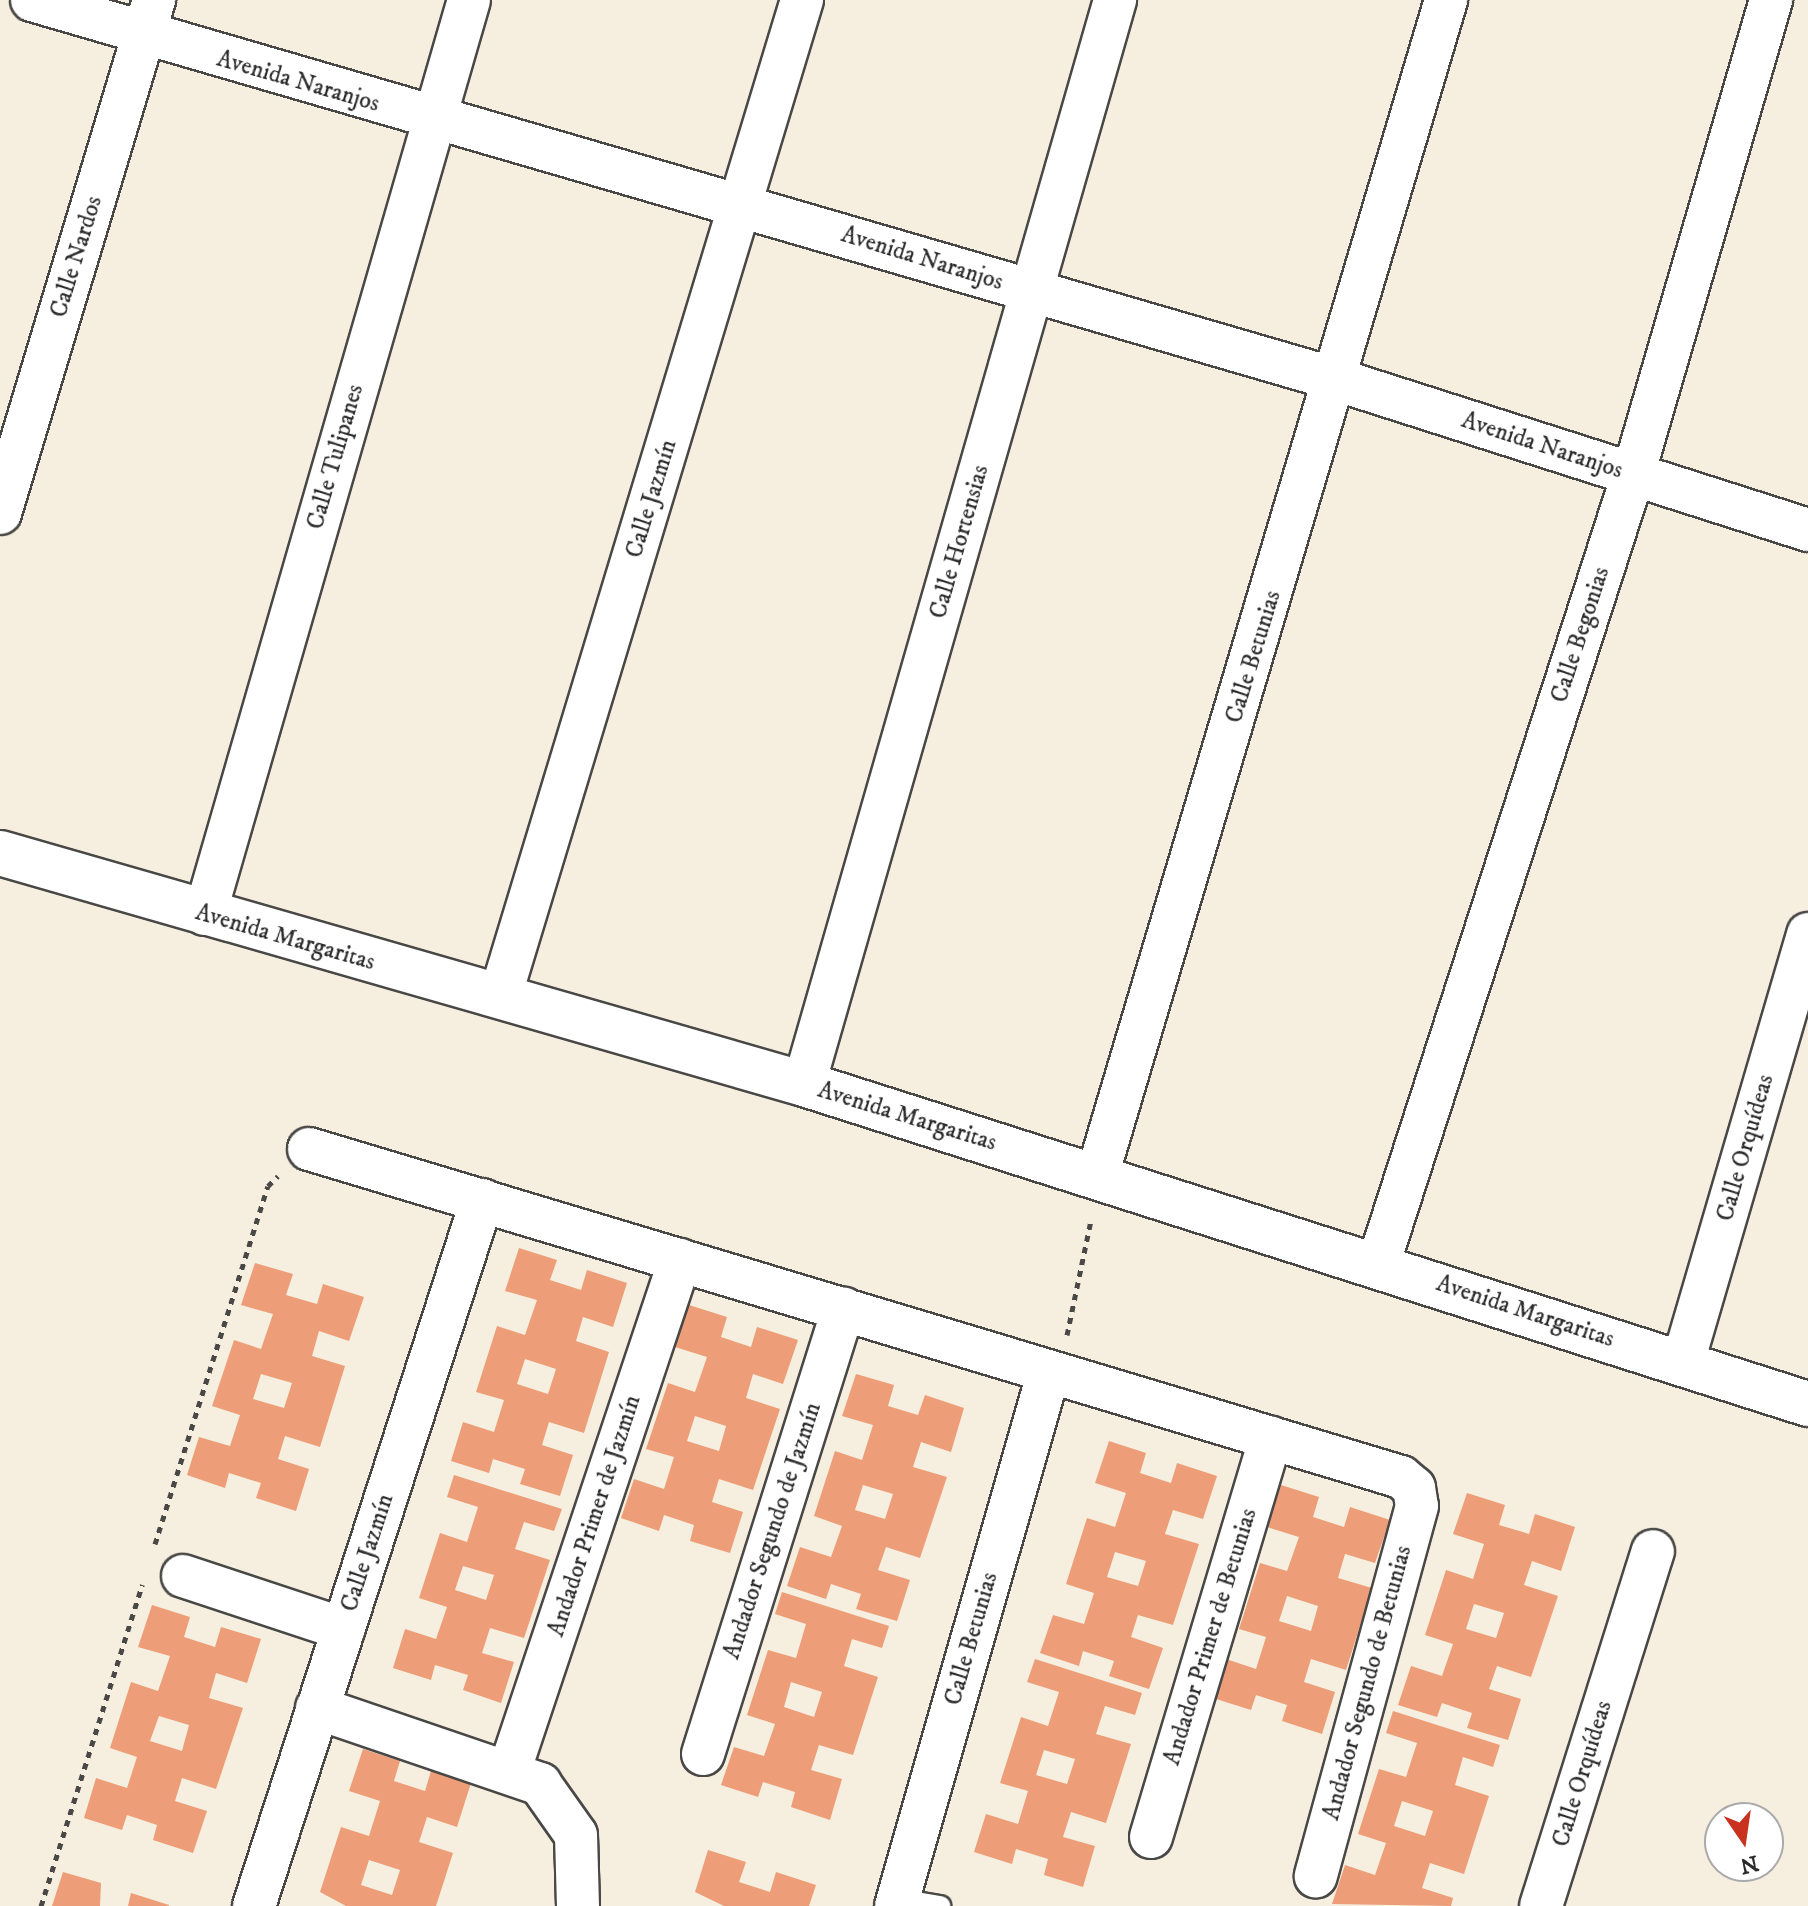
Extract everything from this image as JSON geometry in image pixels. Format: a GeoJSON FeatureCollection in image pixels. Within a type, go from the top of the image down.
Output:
{"type":"FeatureCollection","features":[{"type":"Feature","properties":{"kind":"street","name":"Avenida Naranjos"},"geometry":{"type":"LineString","coordinates":[[32,0],[149,19],[433,121],[742,205],[1338,380],[1808,530]]}},
{"type":"Feature","properties":{"kind":"street","name":"Calle Tulipanes"},"geometry":{"type":"LineString","coordinates":[[205,914],[469,0]]}},
{"type":"Feature","properties":{"kind":"street","name":"Calle Jazmín"},"geometry":{"type":"LineString","coordinates":[[500,997],[802,0]]}},
{"type":"Feature","properties":{"kind":"street","name":"Calle Hortensias"},"geometry":{"type":"LineString","coordinates":[[804,1084],[1115,0]]}},
{"type":"Feature","properties":{"kind":"street","name":"Calle Betunias"},"geometry":{"type":"LineString","coordinates":[[1097,1176],[1338,380],[1446,0]]}},
{"type":"Feature","properties":{"kind":"street","name":"Calle Begonias"},"geometry":{"type":"LineString","coordinates":[[1378,1265],[1633,475],[1771,0]]}},
{"type":"Feature","properties":{"kind":"street","name":"Calle Nardos"},"geometry":{"type":"LineString","coordinates":[[0,513],[149,19]]}},
{"type":"Feature","properties":{"kind":"street","name":"Avenida Margaritas"},"geometry":{"type":"LineString","coordinates":[[0,853],[804,1084],[1808,1404]]}},
{"type":"Feature","properties":{"kind":"street","name":"Calle Orquídeas"},"geometry":{"type":"LineString","coordinates":[[1683,1362],[1808,934]]}},
{"type":"Feature","properties":{"kind":"street"},"geometry":{"type":"LineString","coordinates":[[309,1149],[1271,1438]]}},
{"type":"Feature","properties":{"kind":"street","name":"Calle Jazmín"},"geometry":{"type":"LineString","coordinates":[[254,1906],[482,1200]]}},
{"type":"Feature","properties":{"kind":"street","name":"Andador Primer de Jazmín"},"geometry":{"type":"LineString","coordinates":[[509,1772],[680,1260]]}},
{"type":"Feature","properties":{"kind":"street","name":"Andador Segundo de Jazmín"},"geometry":{"type":"LineString","coordinates":[[703,1754],[843,1309]]}},
{"type":"Feature","properties":{"kind":"street","name":"Calle Betunias"},"geometry":{"type":"LineString","coordinates":[[897,1902],[1049,1371]]}},
{"type":"Feature","properties":{"kind":"street","name":"Andador Segundo de Betunias"},"geometry":{"type":"LineString","coordinates":[[1271,1438],[1401,1477],[1414,1488],[1417,1506],[1316,1876]]}},
{"type":"Feature","properties":{"kind":"street","name":"Andador Primer de Betunias"},"geometry":{"type":"LineString","coordinates":[[1151,1837],[1271,1438]]}},
{"type":"Feature","properties":{"kind":"street","name":"Calle Orquídeas"},"geometry":{"type":"LineString","coordinates":[[1541,1906],[1653,1551]]}},
{"type":"Feature","properties":{"kind":"street"},"geometry":{"type":"LineString","coordinates":[[159,1571],[343,1629]]}},
{"type":"Feature","properties":{"kind":"street"},"geometry":{"type":"LineString","coordinates":[[317,1708],[540,1784],[576,1835],[578,1906]]}},
{"type":"Feature","properties":{"kind":"lane"},"geometry":{"type":"LineString","coordinates":[[897,1902],[940,1906]]}},
{"type":"Feature","properties":{"kind":"path"},"geometry":{"type":"LineString","coordinates":[[41,1906],[159,1571],[268,1186],[309,1149]]}},
{"type":"Feature","properties":{"kind":"path"},"geometry":{"type":"LineString","coordinates":[[1076,1317],[1097,1176]]}},
{"type":"Feature","properties":{"kind":"building"},"geometry":{"type":"Polygon","coordinates":[[[519,1248],[557,1260],[550,1280],[581,1290],[587,1270],[627,1283],[613,1327],[583,1317],[576,1341],[609,1352],[584,1433],[549,1422],[542,1445],[573,1455],[560,1496],[520,1484],[525,1469],[493,1459],[489,1473],[451,1461],[463,1422],[494,1432],[504,1400],[476,1392],[497,1326],[525,1335],[537,1300],[505,1291],[519,1248]],[[525,1359],[517,1384],[548,1394],[556,1369],[525,1359]]]}},
{"type":"Feature","properties":{"kind":"building"},"geometry":{"type":"Polygon","coordinates":[[[255,1263],[293,1274],[286,1295],[317,1304],[323,1284],[364,1297],[349,1341],[319,1331],[312,1356],[345,1366],[320,1447],[285,1436],[278,1459],[309,1469],[296,1511],[256,1498],[261,1483],[229,1473],[225,1488],[187,1475],[199,1437],[230,1446],[240,1415],[212,1406],[234,1340],[261,1349],[273,1314],[241,1305],[255,1263]],[[261,1374],[253,1399],[284,1408],[292,1383],[261,1374]]]}},
{"type":"Feature","properties":{"kind":"building"},"geometry":{"type":"Polygon","coordinates":[[[689,1305],[727,1317],[721,1337],[751,1347],[757,1327],[798,1340],[783,1384],[753,1374],[746,1398],[780,1409],[753,1490],[719,1479],[712,1502],[743,1512],[730,1553],[690,1541],[694,1525],[664,1515],[659,1531],[621,1518],[634,1479],[664,1489],[674,1457],[646,1449],[668,1383],[695,1392],[707,1357],[675,1347],[689,1305]],[[695,1416],[687,1441],[719,1451],[726,1426],[695,1416]]]}},
{"type":"Feature","properties":{"kind":"building"},"geometry":{"type":"Polygon","coordinates":[[[856,1374],[894,1385],[888,1406],[918,1415],[925,1395],[964,1408],[951,1452],[921,1442],[913,1467],[947,1477],[920,1558],[886,1547],[878,1570],[910,1580],[897,1621],[856,1609],[861,1594],[831,1584],[826,1599],[787,1586],[800,1547],[831,1557],[842,1526],[814,1516],[835,1451],[862,1460],[873,1425],[842,1416],[856,1374]],[[863,1485],[855,1510],[885,1519],[893,1494],[863,1485]]]}},
{"type":"Feature","properties":{"kind":"building"},"geometry":{"type":"Polygon","coordinates":[[[1109,1441],[1146,1453],[1140,1473],[1171,1483],[1177,1463],[1217,1476],[1203,1519],[1173,1510],[1165,1534],[1199,1544],[1173,1625],[1138,1615],[1131,1637],[1163,1648],[1149,1689],[1109,1676],[1114,1661],[1083,1651],[1079,1666],[1040,1653],[1053,1615],[1084,1624],[1094,1593],[1066,1584],[1087,1518],[1115,1527],[1126,1493],[1095,1483],[1109,1441]],[[1115,1552],[1107,1577],[1138,1586],[1146,1561],[1115,1552]]]}},
{"type":"Feature","properties":{"kind":"building"},"geometry":{"type":"Polygon","coordinates":[[[454,1475],[562,1509],[554,1531],[524,1522],[515,1549],[550,1560],[524,1638],[490,1628],[482,1653],[514,1662],[501,1703],[463,1690],[468,1675],[435,1665],[431,1680],[393,1668],[405,1629],[436,1639],[447,1607],[419,1598],[440,1533],[467,1542],[478,1507],[447,1497],[454,1475]],[[463,1566],[455,1590],[486,1600],[494,1575],[463,1566]]]}},
{"type":"Feature","properties":{"kind":"building"},"geometry":{"type":"Polygon","coordinates":[[[1281,1485],[1319,1497],[1313,1517],[1344,1527],[1350,1507],[1390,1520],[1375,1563],[1345,1554],[1338,1578],[1372,1588],[1346,1670],[1311,1659],[1304,1682],[1335,1692],[1322,1734],[1282,1721],[1287,1705],[1256,1695],[1251,1710],[1213,1698],[1226,1659],[1256,1669],[1266,1637],[1239,1629],[1260,1563],[1287,1571],[1299,1537],[1267,1527],[1281,1485]],[[1287,1596],[1279,1621],[1311,1631],[1318,1606],[1287,1596]]]}},
{"type":"Feature","properties":{"kind":"building"},"geometry":{"type":"Polygon","coordinates":[[[1467,1493],[1505,1505],[1499,1525],[1529,1534],[1535,1514],[1575,1527],[1561,1571],[1532,1561],[1524,1585],[1558,1596],[1531,1677],[1497,1666],[1489,1689],[1521,1699],[1508,1740],[1467,1728],[1472,1713],[1442,1703],[1437,1717],[1398,1705],[1411,1666],[1442,1676],[1453,1644],[1425,1635],[1446,1570],[1473,1579],[1484,1544],[1453,1534],[1467,1493]],[[1474,1604],[1466,1629],[1496,1638],[1504,1613],[1474,1604]]]}},
{"type":"Feature","properties":{"kind":"building"},"geometry":{"type":"Polygon","coordinates":[[[782,1592],[889,1626],[882,1648],[852,1639],[844,1666],[878,1677],[853,1755],[819,1745],[811,1770],[842,1779],[830,1820],[791,1807],[795,1792],[763,1782],[758,1797],[721,1785],[734,1747],[764,1756],[775,1724],[747,1715],[768,1650],[796,1658],[806,1624],[775,1614],[782,1592]],[[791,1682],[784,1707],[814,1717],[822,1692],[791,1682]]]}},
{"type":"Feature","properties":{"kind":"building"},"geometry":{"type":"Polygon","coordinates":[[[152,1605],[190,1617],[184,1637],[215,1647],[221,1627],[261,1639],[247,1683],[216,1673],[209,1698],[243,1708],[216,1789],[182,1778],[175,1801],[207,1811],[193,1853],[153,1840],[157,1825],[127,1815],[122,1830],[84,1818],[96,1778],[127,1788],[137,1757],[110,1748],[131,1682],[158,1691],[170,1656],[138,1647],[152,1605]],[[159,1716],[150,1741],[182,1751],[189,1725],[159,1716]]]}},
{"type":"Feature","properties":{"kind":"building"},"geometry":{"type":"Polygon","coordinates":[[[1035,1659],[1142,1693],[1135,1715],[1105,1706],[1096,1734],[1131,1744],[1106,1823],[1071,1812],[1063,1837],[1095,1846],[1083,1887],[1044,1875],[1048,1859],[1016,1849],[1012,1864],[974,1852],[986,1814],[1018,1824],[1028,1791],[1000,1783],[1021,1717],[1048,1726],[1059,1692],[1027,1682],[1035,1659]],[[1044,1750],[1036,1775],[1067,1784],[1075,1759],[1044,1750]]]}},
{"type":"Feature","properties":{"kind":"building"},"geometry":{"type":"Polygon","coordinates":[[[1393,1711],[1500,1745],[1493,1767],[1463,1757],[1455,1785],[1489,1796],[1464,1874],[1430,1863],[1422,1888],[1453,1898],[1451,1906],[1332,1904],[1345,1865],[1375,1875],[1386,1843],[1358,1834],[1379,1769],[1406,1777],[1417,1743],[1386,1733],[1393,1711]],[[1402,1801],[1394,1826],[1425,1836],[1433,1811],[1402,1801]]]}},
{"type":"Feature","properties":{"kind":"building"},"geometry":{"type":"Polygon","coordinates":[[[363,1749],[400,1761],[394,1781],[425,1791],[431,1771],[471,1783],[457,1827],[427,1817],[419,1842],[453,1853],[436,1906],[346,1906],[320,1892],[341,1827],[369,1836],[380,1801],[349,1791],[363,1749]],[[369,1860],[361,1885],[392,1895],[400,1870],[369,1860]]]}},
{"type":"Feature","properties":{"kind":"building"},"geometry":{"type":"Polygon","coordinates":[[[708,1850],[746,1862],[739,1882],[770,1892],[776,1872],[816,1885],[809,1906],[724,1906],[695,1892],[708,1850]]]}},
{"type":"Feature","properties":{"kind":"building"},"geometry":{"type":"Polygon","coordinates":[[[63,1872],[101,1883],[100,1906],[52,1906],[63,1872]]]}},
{"type":"Feature","properties":{"kind":"building"},"geometry":{"type":"Polygon","coordinates":[[[131,1893],[169,1905],[169,1906],[128,1906],[131,1893]]]}}]}
